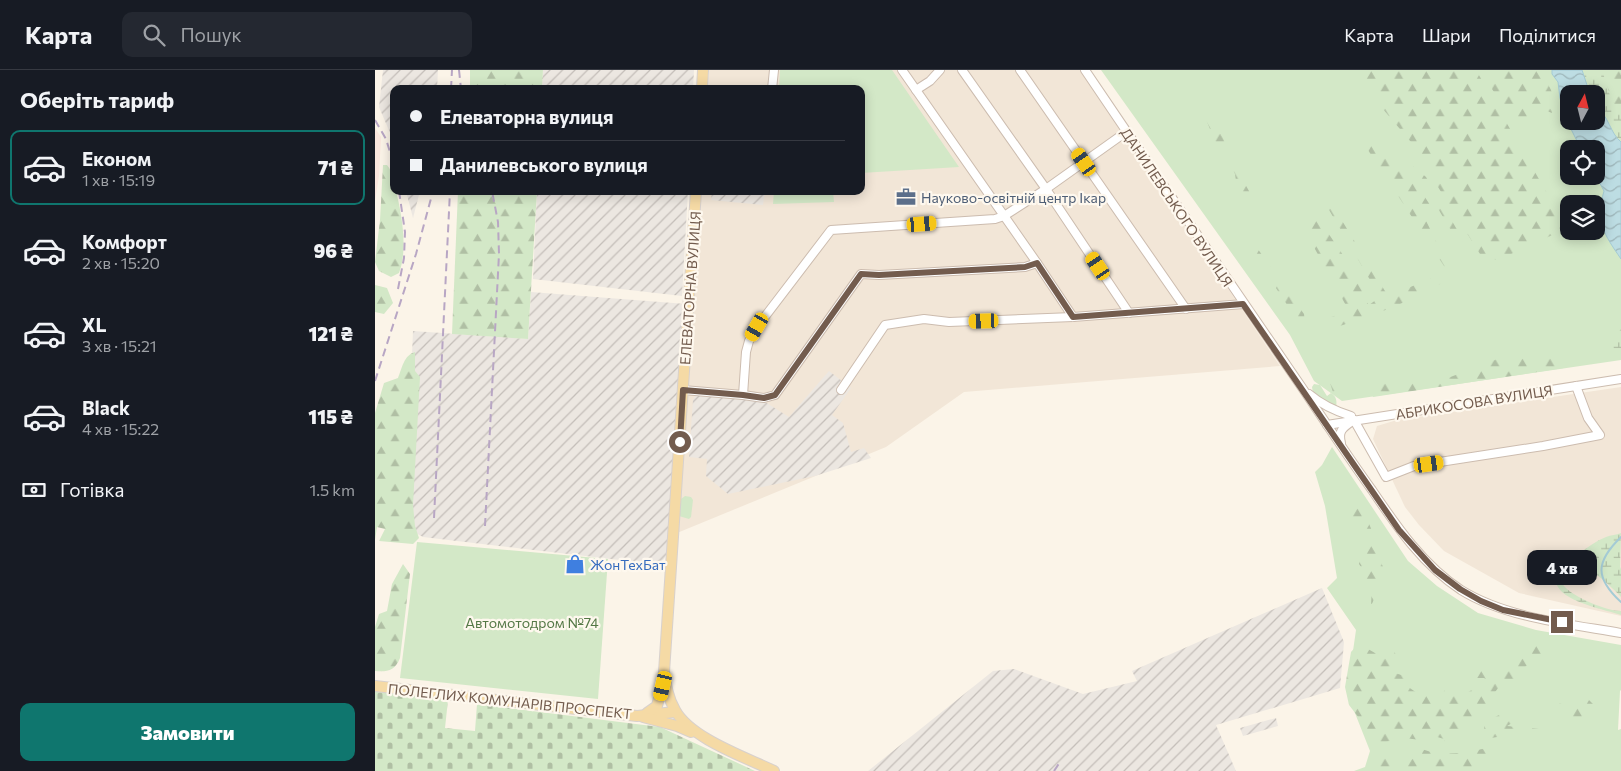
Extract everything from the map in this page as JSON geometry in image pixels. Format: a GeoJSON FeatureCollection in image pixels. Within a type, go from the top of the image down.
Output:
{"type":"FeatureCollection","features":[{"type":"Feature","properties":{"kind":"main road"},"geometry":{"type":"LineString","coordinates":[[702,85],[703,70]]}},
{"type":"Feature","properties":{"kind":"main road","name":"ЕЛЕВАТОРНА ВУЛИЦЯ"},"geometry":{"type":"LineString","coordinates":[[675,712],[664,672],[696,195]]}},
{"type":"Feature","properties":{"kind":"main road"},"geometry":{"type":"LineString","coordinates":[[637,716],[649,713],[657,706],[663,686],[664,672]]}},
{"type":"Feature","properties":{"kind":"main road","name":"ПОЛЕГЛИХ КОМУНАРІВ ПРОСПЕКТ"},"geometry":{"type":"LineString","coordinates":[[375,686],[637,716],[675,712]]}},
{"type":"Feature","properties":{"kind":"main road"},"geometry":{"type":"LineString","coordinates":[[675,712],[684,722],[705,738]]}},
{"type":"Feature","properties":{"kind":"main road"},"geometry":{"type":"LineString","coordinates":[[637,716],[677,726],[774,771]]}},
{"type":"Feature","properties":{"kind":"street"},"geometry":{"type":"LineString","coordinates":[[773,85],[774,70]]}},
{"type":"Feature","properties":{"kind":"street"},"geometry":{"type":"LineString","coordinates":[[903,70],[1073,317]]}},
{"type":"Feature","properties":{"kind":"street"},"geometry":{"type":"LineString","coordinates":[[930,70],[930,80]]}},
{"type":"Feature","properties":{"kind":"street"},"geometry":{"type":"LineString","coordinates":[[916,90],[941,70]]}},
{"type":"Feature","properties":{"kind":"street"},"geometry":{"type":"LineString","coordinates":[[962,70],[1047,189],[1129,313]]}},
{"type":"Feature","properties":{"kind":"street"},"geometry":{"type":"LineString","coordinates":[[1020,70],[1186,309]]}},
{"type":"Feature","properties":{"kind":"street","name":"ДАНИЛЕВСЬКОГО ВУЛИЦЯ"},"geometry":{"type":"LineString","coordinates":[[1085,70],[1342,448],[1409,542],[1435,570],[1460,589],[1481,601],[1503,610],[1621,633]]}},
{"type":"Feature","properties":{"kind":"street"},"geometry":{"type":"LineString","coordinates":[[743,395],[746,352],[749,341],[757,327],[831,230],[995,219],[1004,216],[1047,189],[1126,132]]}},
{"type":"Feature","properties":{"kind":"street"},"geometry":{"type":"LineString","coordinates":[[683,390],[764,398],[775,395],[861,274],[879,275],[1025,267],[1037,263]]}},
{"type":"Feature","properties":{"kind":"street"},"geometry":{"type":"LineString","coordinates":[[841,390],[885,325],[924,319],[949,322],[1073,317],[1243,304]]}},
{"type":"Feature","properties":{"kind":"street","name":"АБРИКОСОВА ВУЛИЦЯ"},"geometry":{"type":"LineString","coordinates":[[1352,418],[1373,418],[1621,379]]}},
{"type":"Feature","properties":{"kind":"street"},"geometry":{"type":"LineString","coordinates":[[1302,388],[1318,402],[1352,418],[1386,477],[1414,466],[1600,435],[1588,418],[1576,386]]}},
{"type":"Feature","properties":{"kind":"street"},"geometry":{"type":"LineString","coordinates":[[1318,412],[1352,418]]}},
{"type":"Feature","properties":{"kind":"street"},"geometry":{"type":"LineString","coordinates":[[1327,425],[1352,418]]}},
{"type":"Feature","properties":{"kind":"street"},"geometry":{"type":"LineString","coordinates":[[1342,448],[1340,439],[1342,429],[1352,418]]}},
{"type":"Feature","properties":{"kind":"shaded area"},"geometry":{"type":"Polygon","coordinates":[[[383,70],[438,70],[437,85],[390,85],[390,133],[379,107],[383,70]]]}},
{"type":"Feature","properties":{"kind":"shaded area"},"geometry":{"type":"Polygon","coordinates":[[[543,70],[694,70],[693,85],[542,85],[543,70]]]}},
{"type":"Feature","properties":{"kind":"shaded area"},"geometry":{"type":"Polygon","coordinates":[[[709,70],[1081,70],[1280,366],[964,392],[886,447],[677,533],[701,195],[865,195],[865,85],[708,85],[709,70]]]}},
{"type":"Feature","properties":{"kind":"shaded area"},"geometry":{"type":"Polygon","coordinates":[[[375,128],[381,137],[379,176],[375,201],[375,128]]]}},
{"type":"Feature","properties":{"kind":"shaded area"},"geometry":{"type":"Polygon","coordinates":[[[407,195],[419,195],[413,218],[407,195]]]}},
{"type":"Feature","properties":{"kind":"shaded area"},"geometry":{"type":"Polygon","coordinates":[[[537,195],[688,195],[682,296],[533,279],[537,195]]]}},
{"type":"Feature","properties":{"kind":"shaded area"},"geometry":{"type":"Polygon","coordinates":[[[712,195],[764,195],[763,205],[711,200],[712,195]]]}},
{"type":"Feature","properties":{"kind":"shaded area"},"geometry":{"type":"Polygon","coordinates":[[[531,292],[686,304],[668,552],[660,562],[654,564],[423,537],[414,532],[405,523],[413,331],[528,339],[531,292]]]}},
{"type":"Feature","properties":{"kind":"shaded area"},"geometry":{"type":"Polygon","coordinates":[[[829,371],[851,388],[832,415],[843,423],[851,452],[864,448],[871,458],[815,476],[728,494],[706,476],[707,459],[689,457],[693,400],[696,394],[759,398],[789,417],[829,371]]]}},
{"type":"Feature","properties":{"kind":"shaded area"},"geometry":{"type":"Polygon","coordinates":[[[1621,387],[1621,616],[1519,593],[1444,551],[1405,507],[1373,439],[1377,426],[1397,420],[1621,387]]]}},
{"type":"Feature","properties":{"kind":"shaded area"},"geometry":{"type":"Polygon","coordinates":[[[1322,588],[1344,642],[1340,688],[1216,725],[1236,771],[868,771],[993,671],[1014,669],[1083,694],[1137,681],[1132,671],[1322,588]]]}},
{"type":"Feature","properties":{"kind":"shaded area"},"geometry":{"type":"Polygon","coordinates":[[[1276,718],[1278,726],[1243,736],[1240,728],[1276,718]]]}},
{"type":"Feature","properties":{"kind":"green space"},"geometry":{"type":"Polygon","coordinates":[[[470,70],[543,70],[542,85],[470,85],[470,70]]]}},
{"type":"Feature","properties":{"kind":"green space"},"geometry":{"type":"Polygon","coordinates":[[[780,70],[892,70],[959,167],[865,173],[865,85],[779,85],[780,70]]]}},
{"type":"Feature","properties":{"kind":"green space"},"geometry":{"type":"Polygon","coordinates":[[[1101,70],[1621,70],[1621,360],[1342,401],[1314,381],[1290,335],[1101,70]]]}},
{"type":"Feature","properties":{"kind":"green space"},"geometry":{"type":"Polygon","coordinates":[[[1351,70],[1476,70],[1547,193],[1560,221],[1559,232],[1498,260],[1480,254],[1433,179],[1431,160],[1422,155],[1371,95],[1374,92],[1369,85],[1364,87],[1351,70]]]}},
{"type":"Feature","properties":{"kind":"green space"},"geometry":{"type":"Polygon","coordinates":[[[1484,70],[1537,70],[1553,95],[1552,113],[1547,111],[1530,119],[1512,119],[1492,89],[1492,80],[1484,70]]]}},
{"type":"Feature","properties":{"kind":"green space"},"geometry":{"type":"Polygon","coordinates":[[[1582,70],[1598,70],[1603,73],[1611,99],[1621,115],[1621,142],[1614,134],[1605,117],[1605,85],[1586,85],[1582,70]]]}},
{"type":"Feature","properties":{"kind":"green space"},"geometry":{"type":"Polygon","coordinates":[[[1598,70],[1621,70],[1621,115],[1611,99],[1603,73],[1598,70]]]}},
{"type":"Feature","properties":{"kind":"green space"},"geometry":{"type":"Polygon","coordinates":[[[1205,117],[1220,133],[1228,152],[1220,153],[1205,117]]]}},
{"type":"Feature","properties":{"kind":"green space"},"geometry":{"type":"Polygon","coordinates":[[[1378,142],[1390,158],[1401,160],[1430,205],[1422,212],[1442,254],[1446,269],[1366,147],[1368,144],[1372,144],[1376,150],[1378,142]]]}},
{"type":"Feature","properties":{"kind":"green space"},"geometry":{"type":"Polygon","coordinates":[[[1232,161],[1249,191],[1251,200],[1247,200],[1236,181],[1229,162],[1232,161]]]}},
{"type":"Feature","properties":{"kind":"green space"},"geometry":{"type":"Polygon","coordinates":[[[383,165],[387,165],[390,170],[390,195],[397,195],[404,243],[399,273],[391,277],[379,271],[375,262],[380,220],[383,165]]]}},
{"type":"Feature","properties":{"kind":"green space"},"geometry":{"type":"Polygon","coordinates":[[[1413,166],[1426,177],[1459,233],[1470,257],[1463,251],[1413,166]]]}},
{"type":"Feature","properties":{"kind":"green space"},"geometry":{"type":"Polygon","coordinates":[[[458,195],[537,195],[528,339],[452,334],[458,195]]]}},
{"type":"Feature","properties":{"kind":"green space"},"geometry":{"type":"Polygon","coordinates":[[[774,195],[833,195],[834,202],[773,204],[774,195]]]}},
{"type":"Feature","properties":{"kind":"green space"},"geometry":{"type":"Polygon","coordinates":[[[1330,201],[1388,296],[1440,275],[1444,271],[1445,279],[1440,284],[1394,307],[1323,332],[1320,325],[1331,317],[1349,311],[1304,229],[1308,222],[1318,218],[1367,295],[1364,299],[1369,305],[1380,297],[1325,203],[1330,201]]]}},
{"type":"Feature","properties":{"kind":"green space"},"geometry":{"type":"Polygon","coordinates":[[[1250,245],[1255,245],[1272,269],[1277,267],[1280,281],[1304,314],[1305,323],[1297,320],[1276,288],[1278,284],[1273,277],[1267,277],[1266,268],[1250,245]]]}},
{"type":"Feature","properties":{"kind":"green space"},"geometry":{"type":"Polygon","coordinates":[[[375,285],[387,288],[393,303],[384,314],[375,312],[375,285]]]}},
{"type":"Feature","properties":{"kind":"green space"},"geometry":{"type":"Polygon","coordinates":[[[1621,329],[1621,357],[1611,354],[1606,348],[1621,329]]]}},
{"type":"Feature","properties":{"kind":"green space"},"geometry":{"type":"Polygon","coordinates":[[[415,352],[415,371],[420,377],[413,505],[415,526],[419,538],[413,544],[379,541],[385,529],[377,527],[375,540],[375,413],[384,383],[398,378],[406,359],[415,352]]]}},
{"type":"Feature","properties":{"kind":"green space"},"geometry":{"type":"Polygon","coordinates":[[[1557,352],[1564,368],[1373,397],[1368,386],[1377,381],[1414,383],[1440,381],[1500,358],[1533,359],[1557,352]]]}},
{"type":"Feature","properties":{"kind":"green space"},"geometry":{"type":"Polygon","coordinates":[[[1329,372],[1352,389],[1348,392],[1340,389],[1333,392],[1330,377],[1327,374],[1329,372]]]}},
{"type":"Feature","properties":{"kind":"green space"},"geometry":{"type":"Polygon","coordinates":[[[1314,384],[1320,385],[1327,396],[1331,393],[1334,396],[1336,409],[1321,401],[1315,395],[1312,387],[1314,384]]]}},
{"type":"Feature","properties":{"kind":"green space"},"geometry":{"type":"Polygon","coordinates":[[[1332,447],[1408,561],[1437,586],[1478,613],[1536,630],[1621,645],[1621,690],[1618,730],[1621,729],[1621,771],[1354,771],[1365,767],[1370,751],[1347,693],[1356,630],[1327,588],[1337,578],[1325,506],[1315,472],[1322,465],[1332,447]]]}},
{"type":"Feature","properties":{"kind":"green space"},"geometry":{"type":"Polygon","coordinates":[[[685,496],[691,497],[693,500],[691,517],[689,519],[679,516],[681,499],[685,496]]]}},
{"type":"Feature","properties":{"kind":"green space"},"geometry":{"type":"Polygon","coordinates":[[[1355,501],[1367,519],[1384,569],[1371,606],[1372,585],[1367,591],[1366,610],[1362,605],[1365,586],[1363,570],[1359,564],[1365,547],[1364,537],[1354,522],[1350,508],[1350,504],[1355,501]]]}},
{"type":"Feature","properties":{"kind":"green space"},"geometry":{"type":"Polygon","coordinates":[[[1621,533],[1621,597],[1597,575],[1575,563],[1567,564],[1560,575],[1563,585],[1575,595],[1599,606],[1621,611],[1621,615],[1577,601],[1562,592],[1556,581],[1557,571],[1561,566],[1599,540],[1621,533]]]}},
{"type":"Feature","properties":{"kind":"green space","name":"Автомотодром №74"},"geometry":{"type":"Polygon","coordinates":[[[417,542],[608,559],[598,699],[400,678],[417,542]]]}},
{"type":"Feature","properties":{"kind":"green space"},"geometry":{"type":"Polygon","coordinates":[[[403,564],[410,574],[400,658],[396,666],[390,670],[375,671],[375,627],[379,614],[387,611],[392,584],[403,564]]]}},
{"type":"Feature","properties":{"kind":"green space"},"geometry":{"type":"Polygon","coordinates":[[[1537,643],[1550,657],[1540,658],[1523,668],[1521,678],[1507,682],[1499,688],[1493,695],[1483,717],[1458,738],[1452,746],[1446,746],[1444,739],[1434,736],[1421,740],[1404,738],[1372,745],[1369,731],[1349,705],[1345,687],[1351,652],[1358,644],[1361,658],[1368,649],[1382,657],[1394,646],[1396,659],[1391,672],[1405,676],[1404,684],[1417,693],[1417,690],[1434,689],[1434,706],[1439,702],[1445,689],[1461,696],[1479,686],[1485,678],[1475,678],[1463,682],[1457,673],[1472,668],[1493,673],[1506,664],[1524,658],[1537,643]]]}},
{"type":"Feature","properties":{"kind":"green space"},"geometry":{"type":"Polygon","coordinates":[[[375,691],[448,700],[445,728],[475,731],[477,704],[660,727],[755,771],[375,771],[375,691]]]}},
{"type":"Feature","properties":{"kind":"green space"},"geometry":{"type":"Polygon","coordinates":[[[1583,694],[1599,713],[1592,718],[1569,721],[1554,713],[1555,707],[1551,702],[1567,705],[1569,712],[1576,704],[1576,700],[1583,694]]]}},
{"type":"Feature","properties":{"kind":"green space"},"geometry":{"type":"Polygon","coordinates":[[[1511,712],[1514,718],[1512,723],[1507,726],[1539,729],[1478,740],[1484,730],[1485,722],[1499,715],[1503,717],[1511,712]]]}},
{"type":"Feature","properties":{"kind":"green space"},"geometry":{"type":"Polygon","coordinates":[[[1493,747],[1484,763],[1488,771],[1456,771],[1455,763],[1440,769],[1441,771],[1381,771],[1375,755],[1382,754],[1389,763],[1401,766],[1414,758],[1425,759],[1418,748],[1438,754],[1461,753],[1493,747]]]}},
{"type":"Feature","properties":{"kind":"water"},"geometry":{"type":"Polygon","coordinates":[[[1552,70],[1582,70],[1587,85],[1560,85],[1560,98],[1558,82],[1552,74],[1552,70]]]}},
{"type":"Feature","properties":{"kind":"water"},"geometry":{"type":"Polygon","coordinates":[[[1605,117],[1614,134],[1621,142],[1621,259],[1605,232],[1605,195],[1603,195],[1604,191],[1601,185],[1605,185],[1605,140],[1576,140],[1572,130],[1605,130],[1605,117]]]}},
{"type":"Feature","properties":{"kind":"waterway"},"geometry":{"type":"LineString","coordinates":[[1621,537],[1606,554],[1601,570],[1606,585],[1621,602]]}},
{"type":"Feature","properties":{"kind":"railway"},"geometry":{"type":"LineString","coordinates":[[451,85],[452,70]]}},
{"type":"Feature","properties":{"kind":"railway"},"geometry":{"type":"LineString","coordinates":[[459,70],[461,85]]}},
{"type":"Feature","properties":{"kind":"railway"},"geometry":{"type":"LineString","coordinates":[[375,120],[386,139],[390,152]]}},
{"type":"Feature","properties":{"kind":"railway"},"geometry":{"type":"LineString","coordinates":[[398,289],[404,258],[405,232],[400,195]]}},
{"type":"Feature","properties":{"kind":"railway"},"geometry":{"type":"LineString","coordinates":[[375,381],[416,254],[432,195]]}},
{"type":"Feature","properties":{"kind":"railway"},"geometry":{"type":"LineString","coordinates":[[434,518],[450,195]]}},
{"type":"Feature","properties":{"kind":"railway"},"geometry":{"type":"LineString","coordinates":[[485,526],[499,254],[498,222],[493,195]]}},
{"type":"Feature","properties":{"kind":"railway"},"geometry":{"type":"LineString","coordinates":[[1054,771],[1060,762]]}},
{"type":"Feature","properties":{"kind":"place","name":"Науково-освітній центр Ікар"},"geometry":{"type":"Point","coordinates":[906,197]}},
{"type":"Feature","properties":{"kind":"place","name":"ЖонТехБат"},"geometry":{"type":"Point","coordinates":[575,564]}},
{"type":"Feature","properties":{"kind":"route"},"geometry":{"type":"LineString","coordinates":[[680,442],[683,390],[764,398],[775,395],[861,274],[879,275],[1025,267],[1037,263],[1073,317],[1243,304],[1399,530],[1435,570],[1460,589],[1481,601],[1503,610],[1562,622]]}}]}
